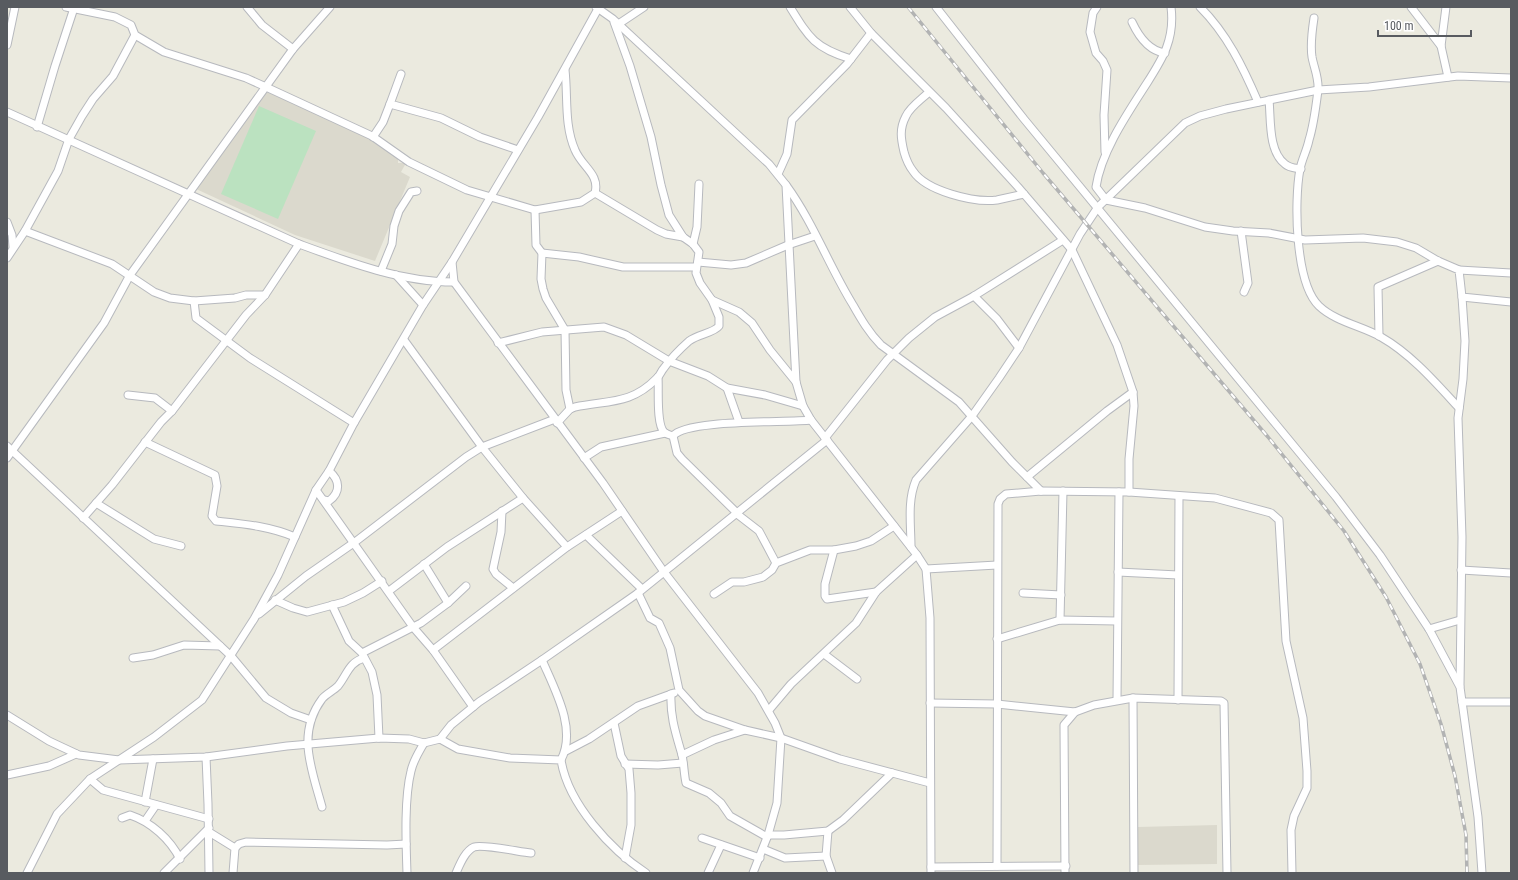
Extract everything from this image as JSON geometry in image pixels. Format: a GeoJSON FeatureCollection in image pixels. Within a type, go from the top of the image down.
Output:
{"type":"FeatureCollection","features":[{"type":"Feature","properties":{"kind":"street"},"geometry":{"type":"LineString","coordinates":[[7,44],[15,7]]}},
{"type":"Feature","properties":{"kind":"street"},"geometry":{"type":"LineString","coordinates":[[66,7],[116,17],[131,25],[135,34],[153,47],[171,55],[246,78],[266,87],[373,137],[409,162],[451,183],[535,210],[581,202],[595,193],[597,182],[579,157],[569,129],[565,70]]}},
{"type":"Feature","properties":{"kind":"street"},"geometry":{"type":"LineString","coordinates":[[247,7],[262,25],[293,49]]}},
{"type":"Feature","properties":{"kind":"street"},"geometry":{"type":"LineString","coordinates":[[7,458],[9,449],[104,323],[130,275],[190,194],[293,49],[330,7]]}},
{"type":"Feature","properties":{"kind":"street"},"geometry":{"type":"LineString","coordinates":[[615,22],[644,7]]}},
{"type":"Feature","properties":{"kind":"street"},"geometry":{"type":"LineString","coordinates":[[790,7],[798,20],[819,45],[827,51],[851,59]]}},
{"type":"Feature","properties":{"kind":"street"},"geometry":{"type":"LineString","coordinates":[[850,7],[871,33],[946,108],[1024,194],[1072,250],[1118,345],[1133,392],[1134,406],[1129,459],[1129,492]]}},
{"type":"Feature","properties":{"kind":"street"},"geometry":{"type":"LineString","coordinates":[[936,7],[1024,119],[1336,497],[1380,555],[1429,629],[1460,688]]}},
{"type":"Feature","properties":{"kind":"street"},"geometry":{"type":"LineString","coordinates":[[942,7],[943,15]]}},
{"type":"Feature","properties":{"kind":"street"},"geometry":{"type":"LineString","coordinates":[[1097,7],[1093,13],[1090,32],[1096,53],[1103,61],[1107,70],[1104,115],[1105,154]]}},
{"type":"Feature","properties":{"kind":"street"},"geometry":{"type":"LineString","coordinates":[[1171,7],[1171,31],[1166,53],[1105,154],[1096,187],[1106,200],[1145,208],[1205,227],[1269,233],[1298,238],[1363,238],[1397,242],[1416,248],[1438,261],[1459,270],[1511,273]]}},
{"type":"Feature","properties":{"kind":"street"},"geometry":{"type":"LineString","coordinates":[[1200,7],[1224,36],[1234,51],[1258,102]]}},
{"type":"Feature","properties":{"kind":"street"},"geometry":{"type":"LineString","coordinates":[[1412,7],[1441,46]]}},
{"type":"Feature","properties":{"kind":"street"},"geometry":{"type":"LineString","coordinates":[[1446,7],[1441,46],[1448,77]]}},
{"type":"Feature","properties":{"kind":"street"},"geometry":{"type":"LineString","coordinates":[[37,126],[74,8]]}},
{"type":"Feature","properties":{"kind":"street"},"geometry":{"type":"LineString","coordinates":[[27,873],[57,814],[90,779],[202,700],[231,656],[278,575],[316,490],[329,471],[354,423],[518,150],[565,70],[598,8],[615,22],[778,174],[797,200],[845,292],[871,335],[947,392],[972,416],[1041,491]]}},
{"type":"Feature","properties":{"kind":"street"},"geometry":{"type":"LineString","coordinates":[[1314,18],[1311,48],[1318,80],[1318,90],[1312,127],[1300,168],[1298,238],[1306,282],[1310,293],[1318,306],[1326,312],[1379,336],[1403,352],[1459,408]]}},
{"type":"Feature","properties":{"kind":"street"},"geometry":{"type":"LineString","coordinates":[[615,22],[651,137],[667,208],[683,237]]}},
{"type":"Feature","properties":{"kind":"street"},"geometry":{"type":"LineString","coordinates":[[1132,22],[1147,45],[1156,52],[1166,53]]}},
{"type":"Feature","properties":{"kind":"street"},"geometry":{"type":"LineString","coordinates":[[778,174],[787,154],[792,120],[851,59],[871,33]]}},
{"type":"Feature","properties":{"kind":"street"},"geometry":{"type":"LineString","coordinates":[[7,258],[13,247],[25,232],[58,171],[70,139],[93,99],[113,76],[135,34]]}},
{"type":"Feature","properties":{"kind":"street"},"geometry":{"type":"LineString","coordinates":[[373,137],[383,122],[402,74]]}},
{"type":"Feature","properties":{"kind":"street"},"geometry":{"type":"LineString","coordinates":[[910,547],[910,501],[916,480],[972,416],[1000,378],[1019,348],[1072,250],[1098,207],[1185,123],[1200,116],[1318,90],[1369,87],[1448,77],[1473,76],[1511,78]]}},
{"type":"Feature","properties":{"kind":"street"},"geometry":{"type":"LineString","coordinates":[[929,92],[906,115],[900,134],[902,145],[913,172],[923,182],[941,190],[968,198],[996,200],[1024,194]]}},
{"type":"Feature","properties":{"kind":"street"},"geometry":{"type":"LineString","coordinates":[[1269,100],[1272,135],[1278,155],[1285,164],[1300,168]]}},
{"type":"Feature","properties":{"kind":"street"},"geometry":{"type":"LineString","coordinates":[[390,104],[441,118],[480,137],[518,150]]}},
{"type":"Feature","properties":{"kind":"street"},"geometry":{"type":"LineString","coordinates":[[7,112],[70,139],[299,244],[395,275],[438,282],[454,282]]}},
{"type":"Feature","properties":{"kind":"street"},"geometry":{"type":"LineString","coordinates":[[693,244],[697,227],[699,184]]}},
{"type":"Feature","properties":{"kind":"street"},"geometry":{"type":"LineString","coordinates":[[786,185],[796,382],[803,406],[811,420],[917,555],[926,569],[930,618],[931,870],[997,866],[1066,869],[1064,725],[1075,712]]}},
{"type":"Feature","properties":{"kind":"street"},"geometry":{"type":"LineString","coordinates":[[381,271],[392,244],[394,226],[399,211],[411,192],[417,191]]}},
{"type":"Feature","properties":{"kind":"street"},"geometry":{"type":"LineString","coordinates":[[254,618],[275,600],[355,542],[466,457],[482,447],[556,421],[570,409],[583,405],[613,402],[637,396],[658,377],[669,361],[690,340],[701,334],[714,331],[719,326],[719,317],[712,300],[700,283],[697,265],[698,252],[693,244],[683,237],[666,234],[657,230],[595,193]]}},
{"type":"Feature","properties":{"kind":"street"},"geometry":{"type":"LineString","coordinates":[[535,210],[536,245],[542,254],[541,279],[546,298],[565,330],[566,390],[570,409]]}},
{"type":"Feature","properties":{"kind":"street"},"geometry":{"type":"LineString","coordinates":[[7,222],[12,235],[13,247]]}},
{"type":"Feature","properties":{"kind":"street"},"geometry":{"type":"LineString","coordinates":[[1241,231],[1248,283],[1244,292]]}},
{"type":"Feature","properties":{"kind":"street"},"geometry":{"type":"LineString","coordinates":[[25,232],[112,264],[154,292],[170,298],[194,301],[235,298],[246,295],[265,295]]}},
{"type":"Feature","properties":{"kind":"street"},"geometry":{"type":"LineString","coordinates":[[542,254],[579,257],[623,267],[731,265],[746,264],[788,245],[815,236]]}},
{"type":"Feature","properties":{"kind":"street"},"geometry":{"type":"LineString","coordinates":[[7,715],[49,741],[76,754],[119,760],[206,757],[306,744],[379,738],[409,739],[424,743],[440,739],[451,724],[473,707],[640,591],[737,514],[826,439],[865,386],[893,353],[935,317],[974,296],[1063,240]]}},
{"type":"Feature","properties":{"kind":"street"},"geometry":{"type":"LineString","coordinates":[[83,518],[172,411],[246,316],[265,295],[299,244]]}},
{"type":"Feature","properties":{"kind":"street"},"geometry":{"type":"LineString","coordinates":[[1379,336],[1378,287],[1438,261]]}},
{"type":"Feature","properties":{"kind":"street"},"geometry":{"type":"LineString","coordinates":[[452,262],[454,282],[584,458],[664,572],[721,643],[769,710],[781,738],[780,788],[768,836],[753,873]]}},
{"type":"Feature","properties":{"kind":"street"},"geometry":{"type":"LineString","coordinates":[[1459,270],[1465,341],[1458,418],[1462,537],[1460,688],[1478,817],[1482,873]]}},
{"type":"Feature","properties":{"kind":"street"},"geometry":{"type":"LineString","coordinates":[[395,275],[424,305]]}},
{"type":"Feature","properties":{"kind":"street"},"geometry":{"type":"LineString","coordinates":[[974,296],[997,319],[1019,348]]}},
{"type":"Feature","properties":{"kind":"street"},"geometry":{"type":"LineString","coordinates":[[1462,297],[1511,302]]}},
{"type":"Feature","properties":{"kind":"street"},"geometry":{"type":"LineString","coordinates":[[712,300],[739,312],[752,323],[770,350],[796,382]]}},
{"type":"Feature","properties":{"kind":"street"},"geometry":{"type":"LineString","coordinates":[[194,301],[196,318],[250,358],[354,423]]}},
{"type":"Feature","properties":{"kind":"street"},"geometry":{"type":"LineString","coordinates":[[498,343],[528,335],[565,330],[593,327],[616,330],[669,361],[708,376],[727,388],[773,396],[803,406]]}},
{"type":"Feature","properties":{"kind":"street"},"geometry":{"type":"LineString","coordinates":[[404,340],[482,447],[523,498],[567,547]]}},
{"type":"Feature","properties":{"kind":"street"},"geometry":{"type":"LineString","coordinates":[[658,377],[660,425],[665,433]]}},
{"type":"Feature","properties":{"kind":"street"},"geometry":{"type":"LineString","coordinates":[[727,388],[739,422]]}},
{"type":"Feature","properties":{"kind":"street"},"geometry":{"type":"LineString","coordinates":[[1027,477],[1115,404],[1133,392]]}},
{"type":"Feature","properties":{"kind":"street"},"geometry":{"type":"LineString","coordinates":[[128,394],[155,398],[172,411]]}},
{"type":"Feature","properties":{"kind":"street"},"geometry":{"type":"LineString","coordinates":[[673,436],[677,432],[698,427],[739,422],[811,420]]}},
{"type":"Feature","properties":{"kind":"street"},"geometry":{"type":"LineString","coordinates":[[584,458],[601,447],[665,433],[673,436]]}},
{"type":"Feature","properties":{"kind":"street"},"geometry":{"type":"LineString","coordinates":[[673,436],[678,453],[682,459],[737,514],[759,531],[776,563]]}},
{"type":"Feature","properties":{"kind":"street"},"geometry":{"type":"LineString","coordinates":[[145,442],[215,475],[217,486],[212,516],[213,520],[248,523],[280,531],[295,537]]}},
{"type":"Feature","properties":{"kind":"street"},"geometry":{"type":"LineString","coordinates":[[9,449],[231,656],[266,698],[291,713],[311,720]]}},
{"type":"Feature","properties":{"kind":"street"},"geometry":{"type":"LineString","coordinates":[[324,500],[329,501],[337,492],[338,482],[334,475],[329,471]]}},
{"type":"Feature","properties":{"kind":"street"},"geometry":{"type":"LineString","coordinates":[[316,490],[355,542],[413,627],[433,650],[473,707]]}},
{"type":"Feature","properties":{"kind":"street"},"geometry":{"type":"LineString","coordinates":[[997,866],[997,565],[998,510],[1000,499],[1006,494],[1041,491],[1129,492],[1179,497],[1208,497],[1271,513],[1277,517],[1280,523],[1282,591],[1286,641],[1303,718],[1307,771],[1306,788],[1294,816],[1292,830],[1292,873]]}},
{"type":"Feature","properties":{"kind":"street"},"geometry":{"type":"LineString","coordinates":[[1060,620],[1063,491]]}},
{"type":"Feature","properties":{"kind":"street"},"geometry":{"type":"LineString","coordinates":[[1117,700],[1119,492]]}},
{"type":"Feature","properties":{"kind":"street"},"geometry":{"type":"LineString","coordinates":[[1178,700],[1179,497]]}},
{"type":"Feature","properties":{"kind":"street"},"geometry":{"type":"LineString","coordinates":[[389,591],[424,564],[523,498]]}},
{"type":"Feature","properties":{"kind":"street"},"geometry":{"type":"LineString","coordinates":[[96,503],[154,539],[181,546]]}},
{"type":"Feature","properties":{"kind":"street"},"geometry":{"type":"LineString","coordinates":[[502,511],[501,532],[493,569],[496,574],[513,588]]}},
{"type":"Feature","properties":{"kind":"street"},"geometry":{"type":"LineString","coordinates":[[433,650],[567,547],[622,511]]}},
{"type":"Feature","properties":{"kind":"street"},"geometry":{"type":"LineString","coordinates":[[714,594],[732,582],[744,582],[767,575],[776,563],[810,550],[834,550],[856,546],[871,541],[894,526]]}},
{"type":"Feature","properties":{"kind":"street"},"geometry":{"type":"LineString","coordinates":[[586,535],[640,591],[650,618],[659,623],[670,648],[680,690],[698,711],[705,716],[744,730],[781,738],[840,759],[930,783]]}},
{"type":"Feature","properties":{"kind":"street"},"geometry":{"type":"LineString","coordinates":[[834,550],[825,584],[825,596],[827,599],[876,592]]}},
{"type":"Feature","properties":{"kind":"street"},"geometry":{"type":"LineString","coordinates":[[769,710],[791,684],[856,623],[876,592],[917,555]]}},
{"type":"Feature","properties":{"kind":"street"},"geometry":{"type":"LineString","coordinates":[[424,564],[448,603]]}},
{"type":"Feature","properties":{"kind":"street"},"geometry":{"type":"LineString","coordinates":[[926,569],[997,565]]}},
{"type":"Feature","properties":{"kind":"street"},"geometry":{"type":"LineString","coordinates":[[1461,570],[1511,573]]}},
{"type":"Feature","properties":{"kind":"street"},"geometry":{"type":"LineString","coordinates":[[1118,572],[1178,575]]}},
{"type":"Feature","properties":{"kind":"street"},"geometry":{"type":"LineString","coordinates":[[275,600],[307,612],[344,602],[363,593],[382,581]]}},
{"type":"Feature","properties":{"kind":"street"},"geometry":{"type":"LineString","coordinates":[[322,807],[306,744],[311,720],[321,700],[332,692],[354,662],[363,655],[421,623],[448,603],[466,586]]}},
{"type":"Feature","properties":{"kind":"street"},"geometry":{"type":"LineString","coordinates":[[1023,593],[1061,595]]}},
{"type":"Feature","properties":{"kind":"street"},"geometry":{"type":"LineString","coordinates":[[332,605],[349,641],[363,655],[375,681],[379,738]]}},
{"type":"Feature","properties":{"kind":"street"},"geometry":{"type":"LineString","coordinates":[[997,639],[1060,620],[1117,621]]}},
{"type":"Feature","properties":{"kind":"street"},"geometry":{"type":"LineString","coordinates":[[1429,629],[1460,620]]}},
{"type":"Feature","properties":{"kind":"street"},"geometry":{"type":"LineString","coordinates":[[133,658],[153,655],[184,645],[220,646]]}},
{"type":"Feature","properties":{"kind":"street"},"geometry":{"type":"LineString","coordinates":[[824,654],[857,679]]}},
{"type":"Feature","properties":{"kind":"street"},"geometry":{"type":"LineString","coordinates":[[542,660],[566,722],[566,751],[561,760],[566,779],[578,803],[609,843],[625,858],[646,873]]}},
{"type":"Feature","properties":{"kind":"street"},"geometry":{"type":"LineString","coordinates":[[566,751],[576,747],[638,706],[680,690]]}},
{"type":"Feature","properties":{"kind":"street"},"geometry":{"type":"LineString","coordinates":[[671,694],[670,712],[673,729],[683,759],[686,783],[709,793],[721,803],[730,816],[768,836],[828,831],[842,820],[892,773]]}},
{"type":"Feature","properties":{"kind":"street"},"geometry":{"type":"LineString","coordinates":[[930,703],[997,704],[1075,712],[1117,700],[1133,698],[1221,701],[1224,703],[1227,873]]}},
{"type":"Feature","properties":{"kind":"street"},"geometry":{"type":"LineString","coordinates":[[1133,698],[1134,873]]}},
{"type":"Feature","properties":{"kind":"street"},"geometry":{"type":"LineString","coordinates":[[1462,702],[1511,702]]}},
{"type":"Feature","properties":{"kind":"street"},"geometry":{"type":"LineString","coordinates":[[614,723],[625,764],[630,774],[632,812],[625,858]]}},
{"type":"Feature","properties":{"kind":"street"},"geometry":{"type":"LineString","coordinates":[[625,764],[658,765],[683,759],[714,740],[744,730]]}},
{"type":"Feature","properties":{"kind":"street"},"geometry":{"type":"LineString","coordinates":[[440,739],[458,750],[494,756],[561,760]]}},
{"type":"Feature","properties":{"kind":"street"},"geometry":{"type":"LineString","coordinates":[[407,873],[406,844],[411,770],[424,743]]}},
{"type":"Feature","properties":{"kind":"street"},"geometry":{"type":"LineString","coordinates":[[7,775],[49,766],[76,754]]}},
{"type":"Feature","properties":{"kind":"street"},"geometry":{"type":"LineString","coordinates":[[206,757],[209,819],[209,873]]}},
{"type":"Feature","properties":{"kind":"street"},"geometry":{"type":"LineString","coordinates":[[145,802],[153,759]]}},
{"type":"Feature","properties":{"kind":"street"},"geometry":{"type":"LineString","coordinates":[[90,779],[103,790],[209,819]]}},
{"type":"Feature","properties":{"kind":"street"},"geometry":{"type":"LineString","coordinates":[[145,820],[156,805]]}},
{"type":"Feature","properties":{"kind":"street"},"geometry":{"type":"LineString","coordinates":[[122,818],[130,815],[145,820],[171,843],[180,858]]}},
{"type":"Feature","properties":{"kind":"street"},"geometry":{"type":"LineString","coordinates":[[209,830],[235,848]]}},
{"type":"Feature","properties":{"kind":"street"},"geometry":{"type":"LineString","coordinates":[[164,873],[209,830]]}},
{"type":"Feature","properties":{"kind":"street"},"geometry":{"type":"LineString","coordinates":[[828,831],[826,856],[832,873]]}},
{"type":"Feature","properties":{"kind":"street"},"geometry":{"type":"LineString","coordinates":[[702,838],[760,858]]}},
{"type":"Feature","properties":{"kind":"street"},"geometry":{"type":"LineString","coordinates":[[233,873],[235,848],[239,844],[246,842],[387,845],[406,844]]}},
{"type":"Feature","properties":{"kind":"street"},"geometry":{"type":"LineString","coordinates":[[708,873],[721,845]]}},
{"type":"Feature","properties":{"kind":"street"},"geometry":{"type":"LineString","coordinates":[[456,873],[464,856],[474,848],[483,847],[532,853]]}},
{"type":"Feature","properties":{"kind":"street"},"geometry":{"type":"LineString","coordinates":[[763,849],[785,858],[826,856]]}},
{"type":"Feature","properties":{"kind":"shaded area"},"geometry":{"type":"Polygon","coordinates":[[[266,87],[373,137],[398,154],[398,163],[406,163],[401,172],[410,177],[375,261],[295,235],[194,188],[266,87]]]}},
{"type":"Feature","properties":{"kind":"shaded area"},"geometry":{"type":"Polygon","coordinates":[[[1217,825],[1217,864],[1138,865],[1138,827],[1217,825]]]}},
{"type":"Feature","properties":{"kind":"green space"},"geometry":{"type":"Polygon","coordinates":[[[259,106],[316,131],[278,219],[221,194],[259,106]]]}},
{"type":"Feature","properties":{"kind":"railway"},"geometry":{"type":"LineString","coordinates":[[908,7],[1043,173],[1268,437],[1344,531],[1386,597],[1420,664],[1441,724],[1455,776],[1466,835],[1467,873]]}}]}
